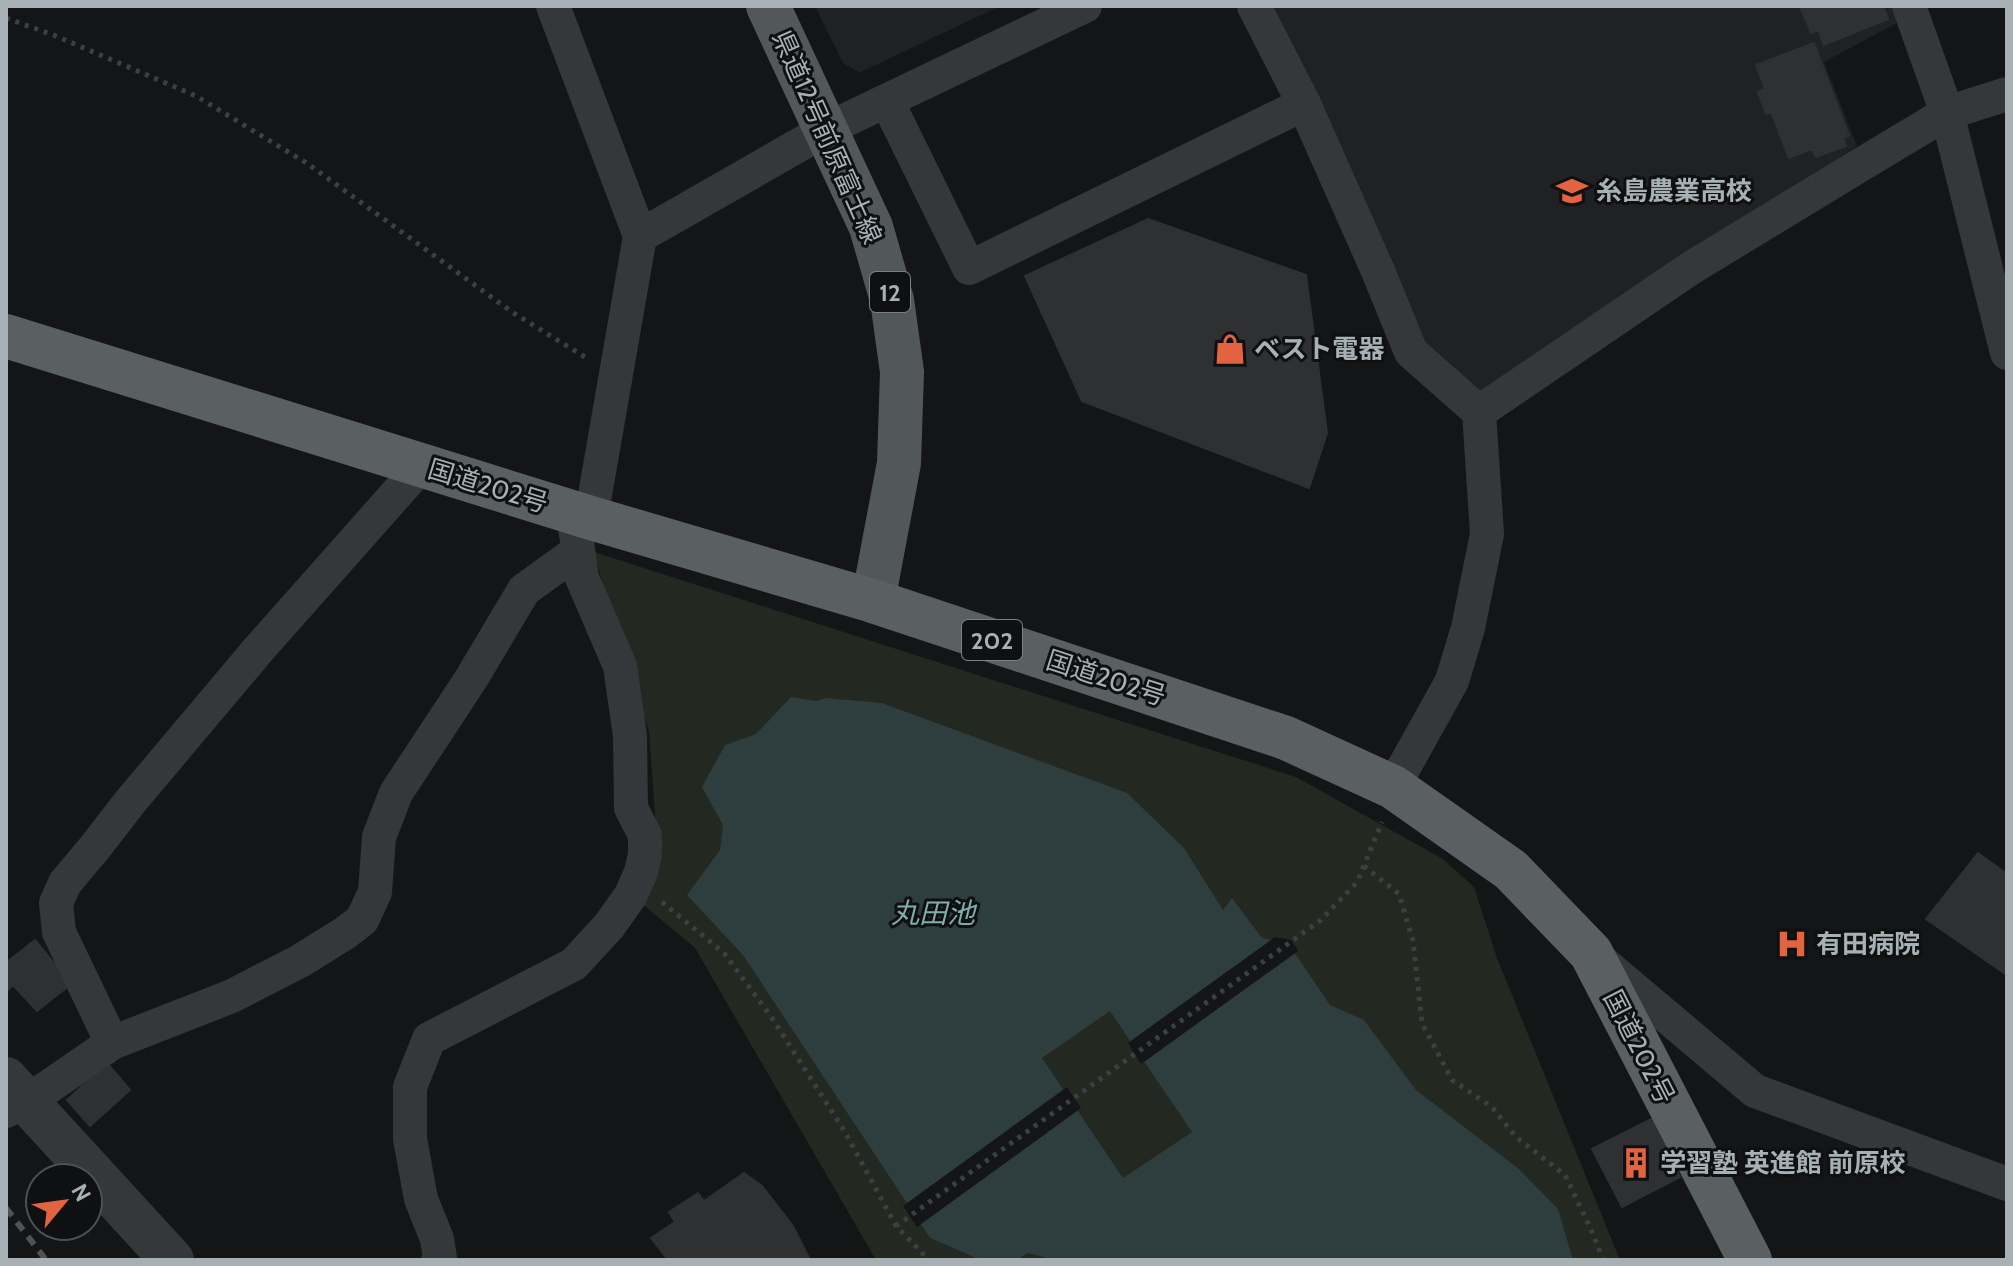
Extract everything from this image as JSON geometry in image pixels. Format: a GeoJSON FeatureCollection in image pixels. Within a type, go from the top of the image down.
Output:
{"type":"FeatureCollection","features":[{"type":"Feature","properties":{"kind":"highway","name":"国道202号"},"geometry":{"type":"LineString","coordinates":[[6,336],[422,465],[581,527],[873,601],[1286,738],[1393,787],[1511,870],[1591,953],[1750,1260]]}},
{"type":"Feature","properties":{"kind":"main road","name":"県道12号前原富士線"},"geometry":{"type":"LineString","coordinates":[[768,6],[871,227],[892,300],[902,372],[899,463],[873,601]]}},
{"type":"Feature","properties":{"kind":"street"},"geometry":{"type":"LineString","coordinates":[[438,1260],[437,1239],[421,1199],[410,1139],[410,1087],[429,1039],[574,964],[609,926],[631,895],[645,854],[645,835],[631,808],[630,736],[620,666],[582,578],[581,527],[617,377],[640,236],[553,6]]}},
{"type":"Feature","properties":{"kind":"street"},"geometry":{"type":"LineString","coordinates":[[640,236],[827,129],[1085,6]]}},
{"type":"Feature","properties":{"kind":"street"},"geometry":{"type":"LineString","coordinates":[[1254,6],[1304,104],[1411,352],[1479,412],[1487,534],[1468,628],[1452,681],[1393,787]]}},
{"type":"Feature","properties":{"kind":"street"},"geometry":{"type":"LineString","coordinates":[[1909,6],[1947,113],[2007,353]]}},
{"type":"Feature","properties":{"kind":"street"},"geometry":{"type":"LineString","coordinates":[[1479,412],[1691,268],[1947,113],[2007,94]]}},
{"type":"Feature","properties":{"kind":"street"},"geometry":{"type":"LineString","coordinates":[[887,101],[969,268],[1304,104]]}},
{"type":"Feature","properties":{"kind":"street"},"geometry":{"type":"LineString","coordinates":[[112,1043],[59,932],[56,903],[65,883],[248,661],[422,465]]}},
{"type":"Feature","properties":{"kind":"street"},"geometry":{"type":"LineString","coordinates":[[13,1096],[44,1090],[112,1043],[232,996],[300,961],[362,920],[375,892],[379,837],[396,793],[471,679],[524,590],[581,527]]}},
{"type":"Feature","properties":{"kind":"street"},"geometry":{"type":"LineString","coordinates":[[1591,953],[1755,1091],[2007,1184]]}},
{"type":"Feature","properties":{"kind":"street"},"geometry":{"type":"LineString","coordinates":[[13,1096],[172,1260]]}},
{"type":"Feature","properties":{"kind":"path"},"geometry":{"type":"LineString","coordinates":[[6,18],[196,96],[308,164],[512,312],[617,377]]}},
{"type":"Feature","properties":{"kind":"path"},"geometry":{"type":"LineString","coordinates":[[896,1226],[1321,920],[1357,882],[1377,837],[1393,787]]}},
{"type":"Feature","properties":{"kind":"path"},"geometry":{"type":"LineString","coordinates":[[1364,866],[1399,894],[1413,941],[1422,1023],[1452,1080],[1492,1107],[1516,1137],[1565,1175],[1603,1260]]}},
{"type":"Feature","properties":{"kind":"path"},"geometry":{"type":"LineString","coordinates":[[637,882],[724,953],[772,1018],[845,1132],[896,1226],[929,1260]]}},
{"type":"Feature","properties":{"kind":"shaded area"},"geometry":{"type":"Polygon","coordinates":[[[815,6],[1000,6],[859,73],[843,63],[815,6]]]}},
{"type":"Feature","properties":{"kind":"shaded area","name":"糸島農業高校"},"geometry":{"type":"Polygon","coordinates":[[[1267,6],[1892,6],[1897,23],[1824,62],[1857,146],[1481,392],[1422,349],[1267,6]]]}},
{"type":"Feature","properties":{"kind":"shaded area","name":"丸田池"},"geometry":{"type":"Polygon","coordinates":[[[594,552],[1296,777],[1443,859],[1474,887],[1497,958],[1620,1260],[876,1260],[695,948],[639,901],[657,841],[649,731],[617,637],[594,552]]]}},
{"type":"Feature","properties":{"kind":"water","name":"丸田池"},"geometry":{"type":"Polygon","coordinates":[[[791,697],[882,703],[1127,793],[1184,848],[1223,910],[1232,898],[1262,938],[1288,943],[1330,1005],[1364,1020],[1416,1090],[1519,1169],[1558,1209],[1573,1260],[1054,1260],[1028,1253],[1017,1260],[981,1260],[930,1238],[743,955],[687,895],[720,850],[723,825],[702,787],[725,745],[756,734],[791,697]],[[1110,1011],[1042,1058],[1123,1178],[1192,1132],[1110,1011]]]}},
{"type":"Feature","properties":{"kind":"pier"},"geometry":{"type":"Polygon","coordinates":[[[1275,937],[1291,940],[1298,951],[1141,1064],[1128,1043],[1275,937]]]}},
{"type":"Feature","properties":{"kind":"pier"},"geometry":{"type":"Polygon","coordinates":[[[1067,1087],[1081,1108],[917,1227],[903,1206],[1067,1087]]]}},
{"type":"Feature","properties":{"kind":"building"},"geometry":{"type":"Polygon","coordinates":[[[1800,6],[1883,6],[1888,19],[1824,45],[1818,30],[1811,33],[1800,6]]]}},
{"type":"Feature","properties":{"kind":"building"},"geometry":{"type":"Polygon","coordinates":[[[1814,43],[1849,136],[1843,138],[1846,146],[1816,157],[1812,149],[1789,158],[1771,112],[1766,114],[1758,92],[1765,89],[1756,65],[1814,43]]]}},
{"type":"Feature","properties":{"kind":"building"},"geometry":{"type":"Polygon","coordinates":[[[1148,219],[1306,275],[1327,433],[1309,488],[1082,401],[1025,276],[1148,219]]]}},
{"type":"Feature","properties":{"kind":"building"},"geometry":{"type":"Polygon","coordinates":[[[1978,853],[2007,874],[2007,975],[1926,919],[1978,853]]]}},
{"type":"Feature","properties":{"kind":"building"},"geometry":{"type":"Polygon","coordinates":[[[35,940],[71,984],[37,1011],[13,985],[6,992],[6,963],[35,940]]]}},
{"type":"Feature","properties":{"kind":"building"},"geometry":{"type":"Polygon","coordinates":[[[107,1063],[130,1090],[90,1126],[67,1100],[107,1063]]]}},
{"type":"Feature","properties":{"kind":"building","name":"学習塾 英進館 前原校"},"geometry":{"type":"Polygon","coordinates":[[[1653,1118],[1680,1177],[1622,1207],[1592,1149],[1653,1118]]]}},
{"type":"Feature","properties":{"kind":"building"},"geometry":{"type":"Polygon","coordinates":[[[744,1173],[762,1186],[793,1226],[810,1260],[668,1260],[651,1238],[675,1222],[669,1212],[698,1193],[704,1201],[744,1173]]]}},
{"type":"Feature","properties":{"kind":"railway"},"geometry":{"type":"LineString","coordinates":[[6,1208],[46,1260]]}},
{"type":"Feature","properties":{"kind":"place","name":"糸島農業高校"},"geometry":{"type":"Point","coordinates":[1572,191]}},
{"type":"Feature","properties":{"kind":"place","name":"ベスト電器"},"geometry":{"type":"Point","coordinates":[1230,349]}},
{"type":"Feature","properties":{"kind":"place","name":"有田病院"},"geometry":{"type":"Point","coordinates":[1792,944]}},
{"type":"Feature","properties":{"kind":"place","name":"学習塾 英進館 前原校"},"geometry":{"type":"Point","coordinates":[1636,1163]}}]}
